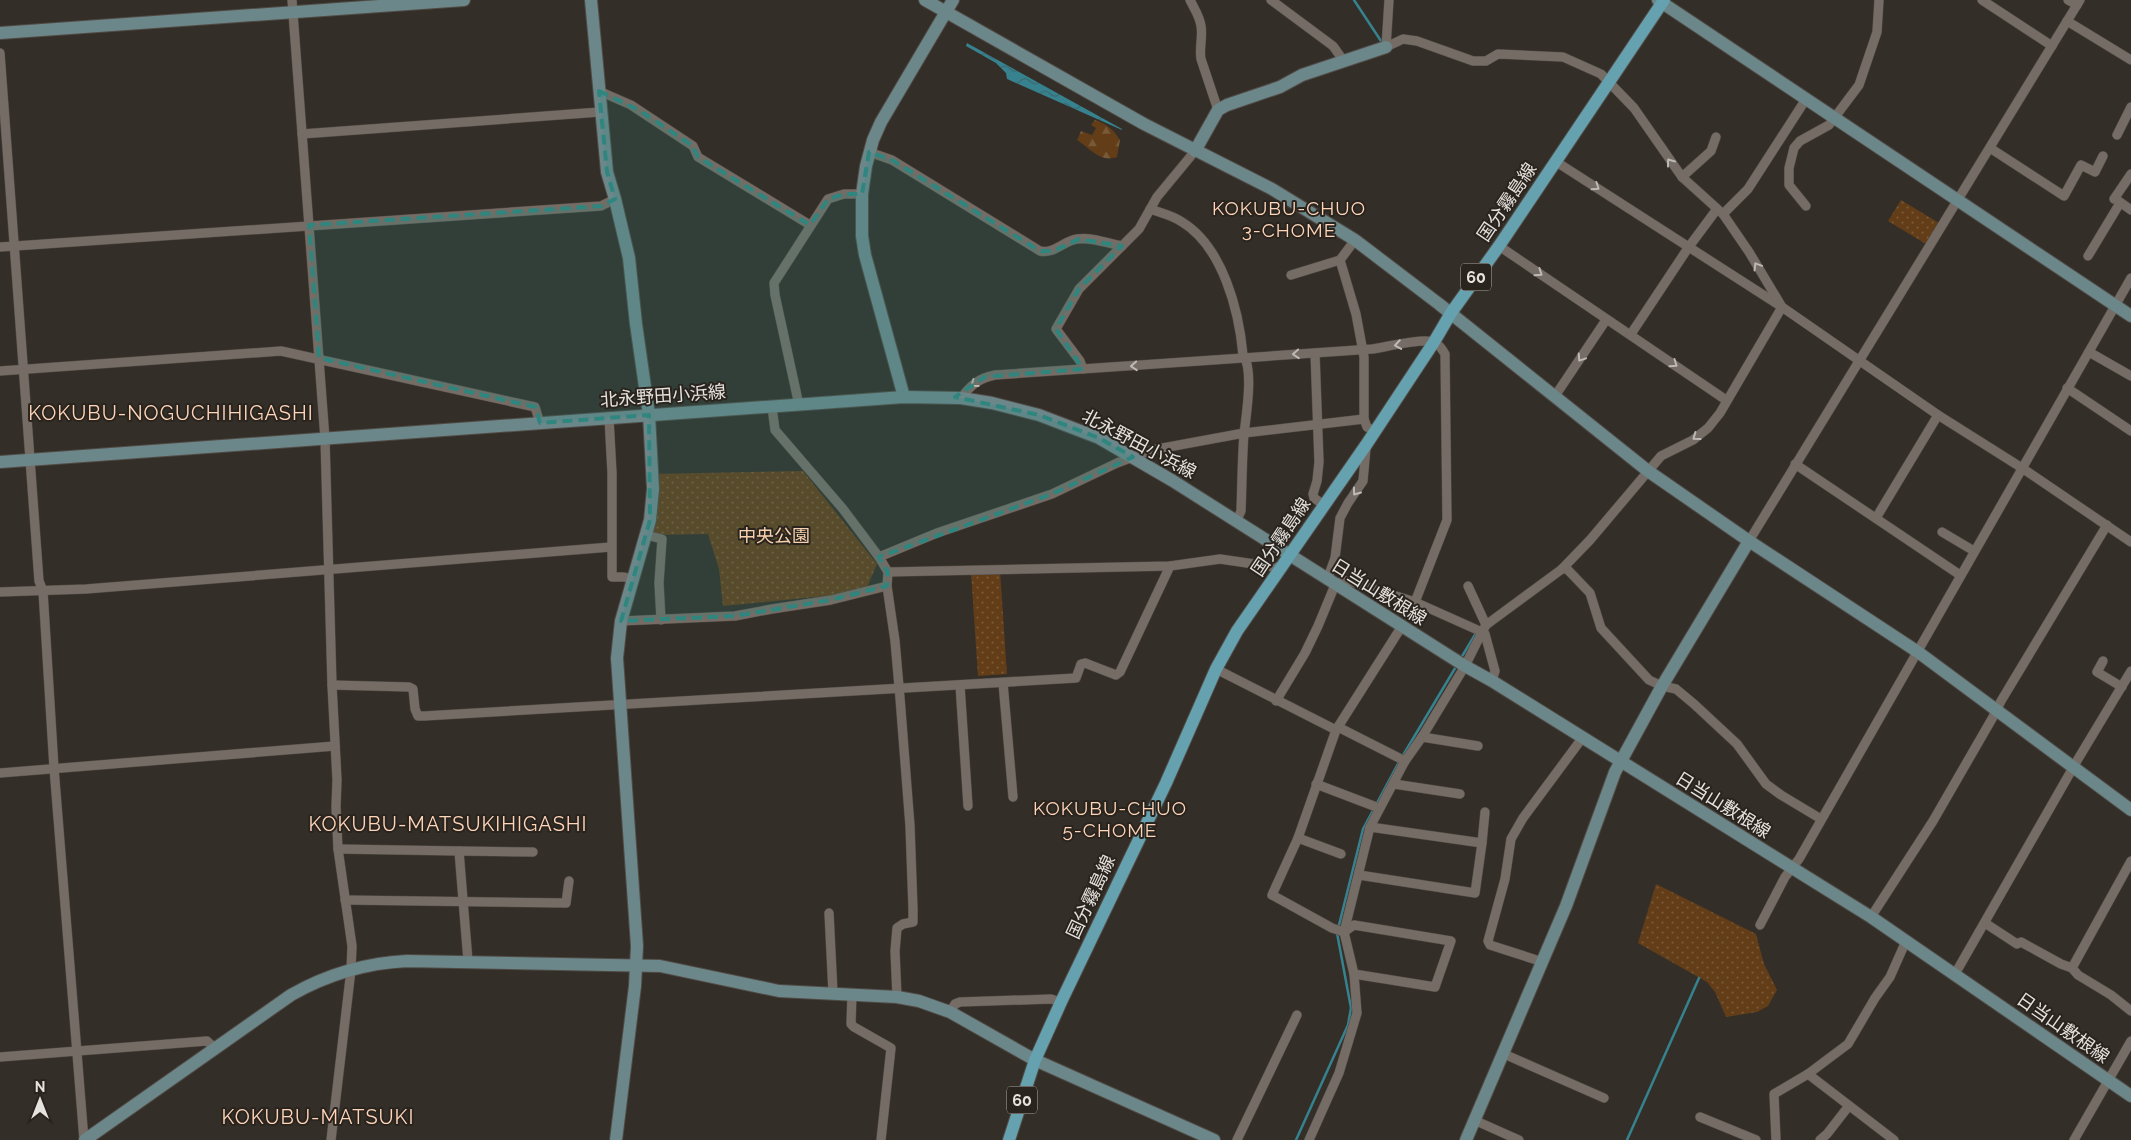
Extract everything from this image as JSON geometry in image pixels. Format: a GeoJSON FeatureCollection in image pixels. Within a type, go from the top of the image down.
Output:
{"type":"FeatureCollection","features":[{"type":"Feature","properties":{"kind":"main road","name":"国分霧島線"},"geometry":{"type":"LineString","coordinates":[[1009,1140],[1035,1060],[1166,783],[1216,668],[1237,632],[1366,445],[1451,313],[1499,246],[1555,160],[1610,82],[1662,1]]}},
{"type":"Feature","properties":{"kind":"street"},"geometry":{"type":"LineString","coordinates":[[0,33],[293,6],[464,0]]}},
{"type":"Feature","properties":{"kind":"street"},"geometry":{"type":"LineString","coordinates":[[591,0],[607,172],[616,199],[630,258],[636,324],[650,415],[653,488],[650,520],[621,621],[617,658],[637,946],[636,986],[616,1140]]}},
{"type":"Feature","properties":{"kind":"street"},"geometry":{"type":"LineString","coordinates":[[925,0],[1195,151],[1272,189],[1356,240],[1451,313],[1648,472],[1918,652],[2131,810]]}},
{"type":"Feature","properties":{"kind":"street"},"geometry":{"type":"LineString","coordinates":[[904,397],[865,255],[862,236],[862,194],[869,152],[881,122],[953,0]]}},
{"type":"Feature","properties":{"kind":"street"},"geometry":{"type":"LineString","coordinates":[[1190,0],[1201,26],[1199,50],[1218,110]]}},
{"type":"Feature","properties":{"kind":"street"},"geometry":{"type":"LineString","coordinates":[[1271,0],[1333,46],[1343,60]]}},
{"type":"Feature","properties":{"kind":"street"},"geometry":{"type":"LineString","coordinates":[[1386,47],[1389,0]]}},
{"type":"Feature","properties":{"kind":"street"},"geometry":{"type":"LineString","coordinates":[[1806,206],[1789,184],[1789,168],[1794,148],[1800,141],[1829,125],[1835,119],[1862,77],[1876,32],[1879,0]]}},
{"type":"Feature","properties":{"kind":"street"},"geometry":{"type":"LineString","coordinates":[[1982,0],[2052,46]]}},
{"type":"Feature","properties":{"kind":"street"},"geometry":{"type":"LineString","coordinates":[[1466,1140],[1543,962],[1620,762],[1662,686],[1795,464],[2078,2],[2068,0]]}},
{"type":"Feature","properties":{"kind":"street"},"geometry":{"type":"LineString","coordinates":[[1662,1],[2131,316]]}},
{"type":"Feature","properties":{"kind":"street"},"geometry":{"type":"LineString","coordinates":[[293,6],[324,439],[338,849],[352,946],[351,970],[331,1140]]}},
{"type":"Feature","properties":{"kind":"street"},"geometry":{"type":"LineString","coordinates":[[2067,21],[2131,60]]}},
{"type":"Feature","properties":{"kind":"street"},"geometry":{"type":"LineString","coordinates":[[1083,369],[1080,361],[1056,329],[1079,289],[1139,229],[1157,197],[1195,151],[1218,110],[1280,87],[1302,75],[1386,47],[1403,39],[1417,41],[1473,61],[1486,61],[1498,54],[1563,57],[1601,74],[1634,108],[1682,177],[1720,212],[1749,252],[1782,308]]}},
{"type":"Feature","properties":{"kind":"street"},"geometry":{"type":"LineString","coordinates":[[0,53],[39,581],[43,591],[54,768],[76,1052],[85,1140],[298,991],[331,975],[366,965],[387,962],[468,961],[660,966],[780,990],[897,996],[919,1001],[950,1012],[1035,1060],[1214,1140]]}},
{"type":"Feature","properties":{"kind":"street"},"geometry":{"type":"LineString","coordinates":[[599,91],[639,110],[694,146],[698,157],[810,225]]}},
{"type":"Feature","properties":{"kind":"street"},"geometry":{"type":"LineString","coordinates":[[1631,334],[1688,248],[1720,212],[1748,189],[1806,99]]}},
{"type":"Feature","properties":{"kind":"street"},"geometry":{"type":"LineString","coordinates":[[2117,135],[2131,107]]}},
{"type":"Feature","properties":{"kind":"street"},"geometry":{"type":"LineString","coordinates":[[302,134],[600,112]]}},
{"type":"Feature","properties":{"kind":"street"},"geometry":{"type":"LineString","coordinates":[[1682,177],[1711,151],[1716,137]]}},
{"type":"Feature","properties":{"kind":"street"},"geometry":{"type":"LineString","coordinates":[[1990,148],[2064,196],[2081,165],[2095,172],[2103,156]]}},
{"type":"Feature","properties":{"kind":"street"},"geometry":{"type":"LineString","coordinates":[[869,152],[892,160],[1040,251],[1053,251],[1079,239],[1122,246]]}},
{"type":"Feature","properties":{"kind":"street"},"geometry":{"type":"LineString","coordinates":[[1555,160],[1782,308],[1938,415],[2022,468],[2131,542]]}},
{"type":"Feature","properties":{"kind":"street"},"geometry":{"type":"LineString","coordinates":[[2088,256],[2115,200],[2131,174]]}},
{"type":"Feature","properties":{"kind":"street"},"geometry":{"type":"LineString","coordinates":[[799,404],[775,295],[774,282],[828,199],[844,194],[862,194]]}},
{"type":"Feature","properties":{"kind":"street"},"geometry":{"type":"LineString","coordinates":[[0,248],[601,206],[616,199]]}},
{"type":"Feature","properties":{"kind":"street"},"geometry":{"type":"LineString","coordinates":[[2115,200],[2131,210]]}},
{"type":"Feature","properties":{"kind":"street"},"geometry":{"type":"LineString","coordinates":[[1150,209],[1173,216],[1184,222],[1201,238],[1227,280],[1236,312],[1243,355],[1246,358],[1249,397],[1244,433],[1241,511],[1236,522]]}},
{"type":"Feature","properties":{"kind":"street"},"geometry":{"type":"LineString","coordinates":[[1291,275],[1340,260],[1356,240]]}},
{"type":"Feature","properties":{"kind":"street"},"geometry":{"type":"LineString","coordinates":[[1499,246],[1726,400]]}},
{"type":"Feature","properties":{"kind":"street"},"geometry":{"type":"LineString","coordinates":[[1340,260],[1356,314],[1362,350],[1364,419],[1367,427],[1374,431]]}},
{"type":"Feature","properties":{"kind":"street"},"geometry":{"type":"LineString","coordinates":[[1760,925],[2131,278]]}},
{"type":"Feature","properties":{"kind":"street"},"geometry":{"type":"LineString","coordinates":[[1309,1140],[1339,1073],[1345,1047],[1357,1014],[1354,974],[1339,930],[1359,874],[1375,807],[1394,784],[1401,759],[1422,737],[1460,663],[1481,629],[1562,569],[1590,540],[1661,456],[1693,440],[1708,428],[1720,413],[1782,308]]}},
{"type":"Feature","properties":{"kind":"street"},"geometry":{"type":"LineString","coordinates":[[1555,396],[1606,320]]}},
{"type":"Feature","properties":{"kind":"street"},"geometry":{"type":"LineString","coordinates":[[961,398],[970,386],[986,377],[1362,350],[1420,341],[1434,342],[1444,354],[1447,520],[1415,602]]}},
{"type":"Feature","properties":{"kind":"street"},"geometry":{"type":"LineString","coordinates":[[0,371],[281,351],[535,407],[540,423]]}},
{"type":"Feature","properties":{"kind":"street"},"geometry":{"type":"LineString","coordinates":[[2088,352],[2131,376]]}},
{"type":"Feature","properties":{"kind":"street"},"geometry":{"type":"LineString","coordinates":[[1315,353],[1319,462],[1317,481],[1313,494],[1314,498],[1324,506]]}},
{"type":"Feature","properties":{"kind":"street"},"geometry":{"type":"LineString","coordinates":[[2067,388],[2131,431]]}},
{"type":"Feature","properties":{"kind":"street","name":"北永野田小浜線"},"geometry":{"type":"LineString","coordinates":[[0,462],[904,397],[961,398],[1015,408],[1065,424],[1099,438],[1133,457],[1290,555]]}},
{"type":"Feature","properties":{"kind":"street"},"geometry":{"type":"LineString","coordinates":[[772,406],[774,430],[843,509],[888,572],[886,586],[895,641],[910,826],[913,922],[902,924],[897,928],[895,951],[897,996]]}},
{"type":"Feature","properties":{"kind":"street"},"geometry":{"type":"LineString","coordinates":[[1876,518],[1938,415]]}},
{"type":"Feature","properties":{"kind":"street"},"geometry":{"type":"LineString","coordinates":[[609,418],[612,473],[612,577],[632,579]]}},
{"type":"Feature","properties":{"kind":"street"},"geometry":{"type":"LineString","coordinates":[[879,557],[937,533],[1052,494],[1133,457],[1169,446],[1244,433],[1364,419]]}},
{"type":"Feature","properties":{"kind":"street"},"geometry":{"type":"LineString","coordinates":[[1276,701],[1312,640],[1331,582],[1336,558],[1340,518],[1363,481],[1366,445]]}},
{"type":"Feature","properties":{"kind":"street"},"geometry":{"type":"LineString","coordinates":[[1795,464],[1960,575]]}},
{"type":"Feature","properties":{"kind":"street"},"geometry":{"type":"LineString","coordinates":[[1871,917],[1933,821],[1997,709],[2107,525]]}},
{"type":"Feature","properties":{"kind":"street"},"geometry":{"type":"LineString","coordinates":[[1942,532],[1974,552]]}},
{"type":"Feature","properties":{"kind":"street"},"geometry":{"type":"LineString","coordinates":[[646,535],[662,539],[659,583],[661,620]]}},
{"type":"Feature","properties":{"kind":"street"},"geometry":{"type":"LineString","coordinates":[[0,592],[86,590],[611,547]]}},
{"type":"Feature","properties":{"kind":"street","name":"日当山敷根線"},"geometry":{"type":"LineString","coordinates":[[1290,555],[1460,663],[1583,737],[1620,762],[1871,917],[2131,1096]]}},
{"type":"Feature","properties":{"kind":"street"},"geometry":{"type":"LineString","coordinates":[[888,572],[1170,566],[1220,559],[1281,568]]}},
{"type":"Feature","properties":{"kind":"street"},"geometry":{"type":"LineString","coordinates":[[332,685],[409,686],[413,689],[415,710],[418,716],[424,716],[1076,678],[1081,664],[1085,663],[1116,675],[1120,672],[1170,566]]}},
{"type":"Feature","properties":{"kind":"street"},"geometry":{"type":"LineString","coordinates":[[1562,569],[1567,569],[1590,593],[1601,628],[1649,680],[1662,686],[1676,689],[1737,744],[1766,784],[1781,796],[1821,819]]}},
{"type":"Feature","properties":{"kind":"street"},"geometry":{"type":"LineString","coordinates":[[1331,582],[1349,581],[1415,602],[1481,629]]}},
{"type":"Feature","properties":{"kind":"street"},"geometry":{"type":"LineString","coordinates":[[621,621],[735,616],[772,608],[831,600],[886,586]]}},
{"type":"Feature","properties":{"kind":"street"},"geometry":{"type":"LineString","coordinates":[[1468,586],[1495,670],[1492,681]]}},
{"type":"Feature","properties":{"kind":"street"},"geometry":{"type":"LineString","coordinates":[[1354,974],[1435,987],[1451,941],[1354,925],[1339,930],[1272,895],[1298,838],[1337,729],[1402,626]]}},
{"type":"Feature","properties":{"kind":"street"},"geometry":{"type":"LineString","coordinates":[[2103,661],[2097,672],[2126,684]]}},
{"type":"Feature","properties":{"kind":"street"},"geometry":{"type":"LineString","coordinates":[[1216,668],[1276,701],[1401,759]]}},
{"type":"Feature","properties":{"kind":"street"},"geometry":{"type":"LineString","coordinates":[[1955,974],[2073,768],[2126,684],[2131,671]]}},
{"type":"Feature","properties":{"kind":"street"},"geometry":{"type":"LineString","coordinates":[[1003,683],[1013,797]]}},
{"type":"Feature","properties":{"kind":"street"},"geometry":{"type":"LineString","coordinates":[[960,685],[968,806]]}},
{"type":"Feature","properties":{"kind":"street"},"geometry":{"type":"LineString","coordinates":[[1422,737],[1478,746]]}},
{"type":"Feature","properties":{"kind":"street"},"geometry":{"type":"LineString","coordinates":[[1543,962],[1490,945],[1488,941],[1504,879],[1511,839],[1583,737]]}},
{"type":"Feature","properties":{"kind":"street"},"geometry":{"type":"LineString","coordinates":[[0,772],[335,746]]}},
{"type":"Feature","properties":{"kind":"street"},"geometry":{"type":"LineString","coordinates":[[1316,784],[1375,807]]}},
{"type":"Feature","properties":{"kind":"street"},"geometry":{"type":"LineString","coordinates":[[1394,784],[1460,794]]}},
{"type":"Feature","properties":{"kind":"street"},"geometry":{"type":"LineString","coordinates":[[1359,874],[1475,893],[1484,812]]}},
{"type":"Feature","properties":{"kind":"street"},"geometry":{"type":"LineString","coordinates":[[1370,827],[1482,843]]}},
{"type":"Feature","properties":{"kind":"street"},"geometry":{"type":"LineString","coordinates":[[1298,838],[1341,854]]}},
{"type":"Feature","properties":{"kind":"street"},"geometry":{"type":"LineString","coordinates":[[338,849],[532,852]]}},
{"type":"Feature","properties":{"kind":"street"},"geometry":{"type":"LineString","coordinates":[[459,851],[468,961]]}},
{"type":"Feature","properties":{"kind":"street"},"geometry":{"type":"LineString","coordinates":[[2072,968],[2131,861]]}},
{"type":"Feature","properties":{"kind":"street"},"geometry":{"type":"LineString","coordinates":[[345,900],[566,903],[569,881]]}},
{"type":"Feature","properties":{"kind":"street"},"geometry":{"type":"LineString","coordinates":[[829,913],[833,993]]}},
{"type":"Feature","properties":{"kind":"street"},"geometry":{"type":"LineString","coordinates":[[1984,923],[2017,944],[2021,942],[2072,968],[2078,975],[2131,1011]]}},
{"type":"Feature","properties":{"kind":"street"},"geometry":{"type":"LineString","coordinates":[[1776,1140],[1774,1094],[1808,1074],[1848,1044],[1875,998],[1890,978],[1906,941]]}},
{"type":"Feature","properties":{"kind":"street"},"geometry":{"type":"LineString","coordinates":[[852,994],[851,1024],[891,1048],[881,1140]]}},
{"type":"Feature","properties":{"kind":"street"},"geometry":{"type":"LineString","coordinates":[[950,1012],[955,1004],[960,1002],[1051,1000],[1061,1002]]}},
{"type":"Feature","properties":{"kind":"street"},"geometry":{"type":"LineString","coordinates":[[1237,1140],[1297,1015]]}},
{"type":"Feature","properties":{"kind":"street"},"geometry":{"type":"LineString","coordinates":[[0,1057],[207,1041],[216,1049]]}},
{"type":"Feature","properties":{"kind":"street"},"geometry":{"type":"LineString","coordinates":[[2074,1140],[2131,1041]]}},
{"type":"Feature","properties":{"kind":"street"},"geometry":{"type":"LineString","coordinates":[[1504,1054],[1604,1098]]}},
{"type":"Feature","properties":{"kind":"street"},"geometry":{"type":"LineString","coordinates":[[1808,1074],[1848,1107],[1894,1140]]}},
{"type":"Feature","properties":{"kind":"street"},"geometry":{"type":"LineString","coordinates":[[1820,1140],[1848,1107]]}},
{"type":"Feature","properties":{"kind":"street"},"geometry":{"type":"LineString","coordinates":[[1700,1117],[1756,1140]]}},
{"type":"Feature","properties":{"kind":"street"},"geometry":{"type":"LineString","coordinates":[[1474,1120],[1519,1140]]}},
{"type":"Feature","properties":{"kind":"highlighted area"},"geometry":{"type":"Polygon","coordinates":[[[599,91],[639,110],[693,146],[698,157],[810,225],[828,199],[844,194],[862,194],[869,152],[892,160],[1040,251],[1053,251],[1079,239],[1122,246],[1079,289],[1056,329],[1083,369],[985,377],[955,397],[1039,415],[1099,438],[1133,457],[1052,494],[879,557],[888,572],[887,586],[831,600],[735,616],[621,621],[650,520],[649,415],[540,423],[535,407],[319,358],[309,225],[601,206],[615,199],[607,172],[599,91]]]}},
{"type":"Feature","properties":{"kind":"green space"},"geometry":{"type":"Polygon","coordinates":[[[1095,120],[1109,127],[1120,140],[1117,157],[1101,157],[1077,140],[1081,131],[1092,135],[1096,128],[1091,125],[1095,120]]]}},
{"type":"Feature","properties":{"kind":"green space"},"geometry":{"type":"Polygon","coordinates":[[[1901,200],[1939,223],[1926,244],[1888,221],[1901,200]]]}},
{"type":"Feature","properties":{"kind":"green space","name":"中央公園"},"geometry":{"type":"Polygon","coordinates":[[[803,471],[877,564],[865,592],[723,606],[719,569],[708,534],[654,535],[653,474],[803,471]]]}},
{"type":"Feature","properties":{"kind":"green space"},"geometry":{"type":"Polygon","coordinates":[[[1000,571],[1007,674],[978,676],[971,573],[1000,571]]]}},
{"type":"Feature","properties":{"kind":"green space"},"geometry":{"type":"Polygon","coordinates":[[[1656,884],[1756,934],[1764,964],[1777,990],[1768,1006],[1757,1012],[1726,1017],[1715,992],[1707,982],[1638,943],[1656,884]]]}},
{"type":"Feature","properties":{"kind":"water"},"geometry":{"type":"Polygon","coordinates":[[[967,43],[1122,130],[1007,79],[1006,73],[996,63],[966,46],[967,43]]]}},
{"type":"Feature","properties":{"kind":"waterway"},"geometry":{"type":"LineString","coordinates":[[1354,0],[1381,41]]}},
{"type":"Feature","properties":{"kind":"waterway"},"geometry":{"type":"LineString","coordinates":[[1461,658],[1476,633]]}},
{"type":"Feature","properties":{"kind":"waterway"},"geometry":{"type":"LineString","coordinates":[[1402,757],[1457,665]]}},
{"type":"Feature","properties":{"kind":"waterway"},"geometry":{"type":"LineString","coordinates":[[1296,1140],[1348,1025],[1351,1008],[1337,933],[1363,829],[1399,762]]}},
{"type":"Feature","properties":{"kind":"waterway"},"geometry":{"type":"LineString","coordinates":[[1627,1140],[1699,978]]}},
{"type":"Feature","properties":{"kind":"district","name":"KOKUBU-CHUO 3-CHOME"},"geometry":{"type":"Point","coordinates":[1289,219]}},
{"type":"Feature","properties":{"kind":"district","name":"KOKUBU-NOGUCHIHIGASHI"},"geometry":{"type":"Point","coordinates":[171,413]}},
{"type":"Feature","properties":{"kind":"district","name":"KOKUBU-CHUO 5-CHOME"},"geometry":{"type":"Point","coordinates":[1110,819]}},
{"type":"Feature","properties":{"kind":"district","name":"KOKUBU-MATSUKIHIGASHI"},"geometry":{"type":"Point","coordinates":[448,824]}},
{"type":"Feature","properties":{"kind":"district","name":"KOKUBU-MATSUKI"},"geometry":{"type":"Point","coordinates":[318,1117]}}]}
